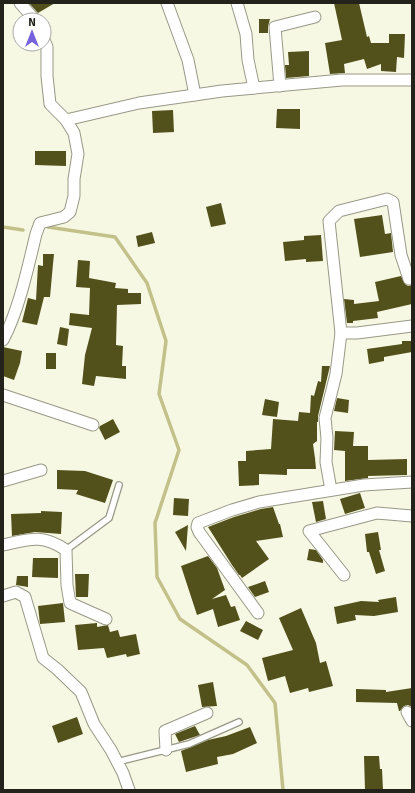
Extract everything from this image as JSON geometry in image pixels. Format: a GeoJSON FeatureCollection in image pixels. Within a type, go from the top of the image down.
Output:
{"type":"FeatureCollection","features":[{"type":"Feature","properties":{"kind":"street"},"geometry":{"type":"LineString","coordinates":[[20,3],[28,12]]}},
{"type":"Feature","properties":{"kind":"street"},"geometry":{"type":"LineString","coordinates":[[167,3],[188,60],[195,95]]}},
{"type":"Feature","properties":{"kind":"street"},"geometry":{"type":"LineString","coordinates":[[237,3],[246,34],[248,60],[254,88]]}},
{"type":"Feature","properties":{"kind":"street"},"geometry":{"type":"LineString","coordinates":[[280,86],[275,27],[315,17]]}},
{"type":"Feature","properties":{"kind":"street"},"geometry":{"type":"LineString","coordinates":[[3,340],[20,293],[40,223],[64,217],[70,212],[74,196],[74,179],[78,154],[74,133],[66,120],[50,104],[47,76],[47,52]]}},
{"type":"Feature","properties":{"kind":"street"},"geometry":{"type":"LineString","coordinates":[[66,120],[139,103],[222,91],[342,80],[412,80]]}},
{"type":"Feature","properties":{"kind":"street"},"geometry":{"type":"LineString","coordinates":[[331,490],[326,462],[326,418],[336,374],[341,333],[329,221],[339,211],[387,199],[393,202],[401,254],[409,279]]}},
{"type":"Feature","properties":{"kind":"street"},"geometry":{"type":"LineString","coordinates":[[341,333],[357,333],[412,326]]}},
{"type":"Feature","properties":{"kind":"street"},"geometry":{"type":"LineString","coordinates":[[3,395],[93,425]]}},
{"type":"Feature","properties":{"kind":"street"},"geometry":{"type":"LineString","coordinates":[[3,482],[41,470]]}},
{"type":"Feature","properties":{"kind":"street"},"geometry":{"type":"LineString","coordinates":[[258,613],[199,532],[197,527],[198,523],[232,510],[259,502],[364,485],[412,482]]}},
{"type":"Feature","properties":{"kind":"street"},"geometry":{"type":"LineString","coordinates":[[344,575],[309,531],[378,513],[412,516]]}},
{"type":"Feature","properties":{"kind":"street"},"geometry":{"type":"LineString","coordinates":[[3,545],[36,538],[47,540],[66,550],[70,603],[106,619]]}},
{"type":"Feature","properties":{"kind":"street"},"geometry":{"type":"LineString","coordinates":[[3,596],[16,592],[25,597],[43,658],[81,692],[94,724],[123,773],[129,790]]}},
{"type":"Feature","properties":{"kind":"street"},"geometry":{"type":"LineString","coordinates":[[166,750],[165,731],[207,714]]}},
{"type":"Feature","properties":{"kind":"lane"},"geometry":{"type":"LineString","coordinates":[[66,550],[109,518],[119,485]]}},
{"type":"Feature","properties":{"kind":"lane"},"geometry":{"type":"LineString","coordinates":[[117,762],[189,744],[239,722]]}},
{"type":"Feature","properties":{"kind":"building"},"geometry":{"type":"Polygon","coordinates":[[[29,3],[55,3],[40,12],[37,12],[29,3]]]}},
{"type":"Feature","properties":{"kind":"building"},"geometry":{"type":"Polygon","coordinates":[[[334,3],[359,3],[367,37],[369,36],[371,43],[389,43],[389,34],[405,34],[404,58],[397,57],[396,72],[381,71],[381,64],[367,69],[364,59],[344,64],[345,73],[330,74],[325,43],[342,40],[334,3]]]}},
{"type":"Feature","properties":{"kind":"building"},"geometry":{"type":"Polygon","coordinates":[[[259,19],[270,19],[268,33],[259,33],[259,19]]]}},
{"type":"Feature","properties":{"kind":"building"},"geometry":{"type":"Polygon","coordinates":[[[309,51],[309,76],[286,78],[285,65],[289,65],[288,52],[309,51]]]}},
{"type":"Feature","properties":{"kind":"building"},"geometry":{"type":"Polygon","coordinates":[[[277,109],[300,109],[300,129],[276,128],[277,109]]]}},
{"type":"Feature","properties":{"kind":"building"},"geometry":{"type":"Polygon","coordinates":[[[173,110],[174,132],[153,133],[152,111],[173,110]]]}},
{"type":"Feature","properties":{"kind":"building"},"geometry":{"type":"Polygon","coordinates":[[[35,151],[66,151],[66,166],[35,165],[35,151]]]}},
{"type":"Feature","properties":{"kind":"building"},"geometry":{"type":"Polygon","coordinates":[[[221,203],[226,224],[211,227],[206,207],[221,203]]]}},
{"type":"Feature","properties":{"kind":"building"},"geometry":{"type":"Polygon","coordinates":[[[382,215],[385,234],[391,233],[393,252],[360,257],[354,219],[382,215]]]}},
{"type":"Feature","properties":{"kind":"building"},"geometry":{"type":"Polygon","coordinates":[[[152,232],[155,243],[138,247],[136,236],[152,232]]]}},
{"type":"Feature","properties":{"kind":"building"},"geometry":{"type":"Polygon","coordinates":[[[321,235],[323,261],[306,262],[306,259],[285,261],[283,242],[304,240],[304,236],[321,235]]]}},
{"type":"Feature","properties":{"kind":"building"},"geometry":{"type":"Polygon","coordinates":[[[43,254],[54,254],[50,297],[44,297],[37,325],[22,322],[28,298],[36,300],[38,265],[43,266],[43,254]]]}},
{"type":"Feature","properties":{"kind":"building"},"geometry":{"type":"Polygon","coordinates":[[[78,260],[90,261],[89,278],[116,283],[115,288],[128,289],[128,293],[141,293],[141,304],[117,305],[116,345],[123,346],[122,366],[126,366],[126,379],[96,376],[94,386],[82,384],[85,355],[92,328],[69,325],[70,313],[89,315],[90,288],[76,287],[78,260]]]}},
{"type":"Feature","properties":{"kind":"building"},"geometry":{"type":"Polygon","coordinates":[[[401,276],[405,284],[408,286],[412,285],[412,304],[377,312],[378,318],[347,323],[344,299],[354,300],[354,304],[379,301],[375,282],[401,276]]]}},
{"type":"Feature","properties":{"kind":"building"},"geometry":{"type":"Polygon","coordinates":[[[60,327],[69,329],[67,346],[57,344],[60,327]]]}},
{"type":"Feature","properties":{"kind":"building"},"geometry":{"type":"Polygon","coordinates":[[[402,341],[412,341],[412,352],[384,357],[384,361],[369,364],[367,349],[402,344],[402,341]]]}},
{"type":"Feature","properties":{"kind":"building"},"geometry":{"type":"Polygon","coordinates":[[[3,347],[22,351],[20,363],[14,380],[3,376],[3,347]]]}},
{"type":"Feature","properties":{"kind":"building"},"geometry":{"type":"Polygon","coordinates":[[[46,353],[56,353],[56,369],[46,369],[46,353]]]}},
{"type":"Feature","properties":{"kind":"building"},"geometry":{"type":"Polygon","coordinates":[[[322,366],[330,366],[318,416],[317,441],[313,444],[316,469],[287,469],[287,475],[259,474],[259,485],[239,486],[238,461],[246,461],[246,451],[271,449],[273,419],[298,421],[299,412],[310,413],[311,395],[314,396],[318,381],[321,382],[322,366]]]}},
{"type":"Feature","properties":{"kind":"building"},"geometry":{"type":"Polygon","coordinates":[[[337,398],[349,400],[348,413],[334,411],[337,398]]]}},
{"type":"Feature","properties":{"kind":"building"},"geometry":{"type":"Polygon","coordinates":[[[265,399],[279,402],[277,417],[262,415],[265,399]]]}},
{"type":"Feature","properties":{"kind":"building"},"geometry":{"type":"Polygon","coordinates":[[[113,419],[120,432],[105,440],[99,428],[113,419]]]}},
{"type":"Feature","properties":{"kind":"building"},"geometry":{"type":"Polygon","coordinates":[[[335,431],[354,432],[353,446],[368,446],[368,460],[407,459],[407,475],[368,476],[368,478],[345,481],[345,451],[334,450],[335,431]]]}},
{"type":"Feature","properties":{"kind":"building"},"geometry":{"type":"Polygon","coordinates":[[[57,470],[85,471],[113,480],[105,503],[76,494],[78,490],[57,489],[57,470]]]}},
{"type":"Feature","properties":{"kind":"building"},"geometry":{"type":"Polygon","coordinates":[[[360,493],[365,508],[345,514],[340,499],[360,493]]]}},
{"type":"Feature","properties":{"kind":"building"},"geometry":{"type":"Polygon","coordinates":[[[174,498],[189,499],[188,516],[173,515],[174,498]]]}},
{"type":"Feature","properties":{"kind":"building"},"geometry":{"type":"Polygon","coordinates":[[[323,501],[326,519],[316,522],[312,502],[323,501]]]}},
{"type":"Feature","properties":{"kind":"building"},"geometry":{"type":"Polygon","coordinates":[[[273,507],[280,524],[283,537],[256,541],[269,559],[242,578],[208,527],[234,517],[273,507]]]}},
{"type":"Feature","properties":{"kind":"building"},"geometry":{"type":"Polygon","coordinates":[[[41,511],[62,512],[61,534],[35,532],[12,536],[11,514],[41,513],[41,511]]]}},
{"type":"Feature","properties":{"kind":"building"},"geometry":{"type":"Polygon","coordinates":[[[188,525],[186,551],[175,532],[188,525]]]}},
{"type":"Feature","properties":{"kind":"building"},"geometry":{"type":"Polygon","coordinates":[[[378,532],[381,550],[379,550],[385,571],[376,574],[369,552],[367,552],[365,534],[378,532]]]}},
{"type":"Feature","properties":{"kind":"building"},"geometry":{"type":"Polygon","coordinates":[[[309,549],[316,550],[323,560],[323,563],[307,560],[309,549]]]}},
{"type":"Feature","properties":{"kind":"building"},"geometry":{"type":"Polygon","coordinates":[[[208,556],[217,568],[225,590],[212,599],[226,595],[231,607],[235,606],[240,620],[218,627],[213,609],[197,615],[181,566],[208,556]]]}},
{"type":"Feature","properties":{"kind":"building"},"geometry":{"type":"Polygon","coordinates":[[[33,558],[58,558],[58,578],[32,577],[33,558]]]}},
{"type":"Feature","properties":{"kind":"building"},"geometry":{"type":"Polygon","coordinates":[[[75,574],[89,574],[88,597],[76,597],[75,574]]]}},
{"type":"Feature","properties":{"kind":"building"},"geometry":{"type":"Polygon","coordinates":[[[17,576],[28,576],[28,587],[16,585],[17,576]]]}},
{"type":"Feature","properties":{"kind":"building"},"geometry":{"type":"Polygon","coordinates":[[[265,581],[269,592],[255,597],[248,587],[265,581]]]}},
{"type":"Feature","properties":{"kind":"building"},"geometry":{"type":"Polygon","coordinates":[[[396,597],[398,612],[374,616],[355,615],[356,620],[337,624],[334,607],[361,601],[379,602],[378,600],[396,597]]]}},
{"type":"Feature","properties":{"kind":"building"},"geometry":{"type":"Polygon","coordinates":[[[63,603],[65,622],[40,624],[38,606],[63,603]]]}},
{"type":"Feature","properties":{"kind":"building"},"geometry":{"type":"Polygon","coordinates":[[[301,608],[316,643],[320,663],[326,661],[333,686],[309,692],[308,688],[290,693],[285,676],[268,681],[262,658],[293,650],[279,618],[301,608]]]}},
{"type":"Feature","properties":{"kind":"building"},"geometry":{"type":"Polygon","coordinates":[[[246,621],[263,630],[258,640],[240,631],[246,621]]]}},
{"type":"Feature","properties":{"kind":"building"},"geometry":{"type":"Polygon","coordinates":[[[97,623],[97,627],[108,625],[110,632],[118,630],[120,637],[136,634],[140,654],[127,657],[126,654],[107,658],[104,648],[78,650],[75,625],[97,623]]]}},
{"type":"Feature","properties":{"kind":"building"},"geometry":{"type":"Polygon","coordinates":[[[213,682],[217,706],[202,707],[198,685],[213,682]]]}},
{"type":"Feature","properties":{"kind":"building"},"geometry":{"type":"Polygon","coordinates":[[[412,688],[412,707],[408,705],[404,706],[400,711],[397,703],[356,702],[356,689],[386,690],[386,692],[412,688]]]}},
{"type":"Feature","properties":{"kind":"building"},"geometry":{"type":"Polygon","coordinates":[[[77,717],[83,734],[58,743],[52,726],[77,717]]]}},
{"type":"Feature","properties":{"kind":"building"},"geometry":{"type":"Polygon","coordinates":[[[195,726],[200,735],[179,742],[175,734],[195,726]]]}},
{"type":"Feature","properties":{"kind":"building"},"geometry":{"type":"Polygon","coordinates":[[[250,727],[257,743],[233,754],[217,757],[218,764],[186,772],[181,751],[208,740],[226,736],[250,727]]]}},
{"type":"Feature","properties":{"kind":"building"},"geometry":{"type":"Polygon","coordinates":[[[364,756],[379,756],[380,769],[382,769],[383,790],[365,790],[364,756]]]}},
{"type":"Feature","properties":{"kind":"waterway"},"geometry":{"type":"LineString","coordinates":[[3,227],[23,230]]}},
{"type":"Feature","properties":{"kind":"waterway"},"geometry":{"type":"LineString","coordinates":[[48,227],[115,237],[147,283],[166,341],[159,394],[179,450],[155,523],[157,577],[180,619],[247,665],[275,703],[283,790]]}}]}
